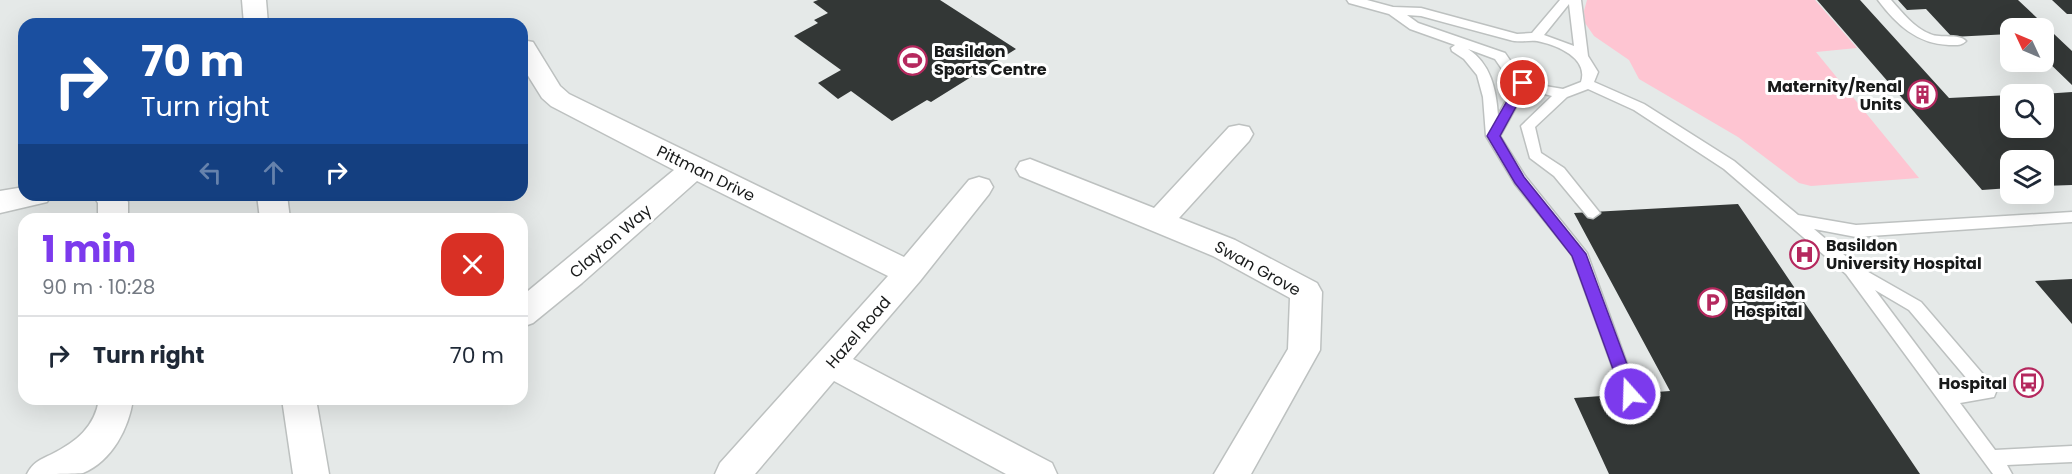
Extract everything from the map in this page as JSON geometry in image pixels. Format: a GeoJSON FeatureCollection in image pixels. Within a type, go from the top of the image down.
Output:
{"type":"FeatureCollection","features":[{"type":"Feature","properties":{"kind":"street"},"geometry":{"type":"LineString","coordinates":[[254,0],[256,18]]}},
{"type":"Feature","properties":{"kind":"street","name":"Pittman Drive"},"geometry":{"type":"LineString","coordinates":[[528,55],[551,93],[560,100],[909,273]]}},
{"type":"Feature","properties":{"kind":"street"},"geometry":{"type":"LineString","coordinates":[[1159,221],[1239,134]]}},
{"type":"Feature","properties":{"kind":"street","name":"Clayton Way"},"geometry":{"type":"LineString","coordinates":[[528,309],[571,275],[695,167]]}},
{"type":"Feature","properties":{"kind":"street","name":"Swan Grove"},"geometry":{"type":"LineString","coordinates":[[1030,169],[1224,248],[1306,292],[1304,350],[1232,474]]}},
{"type":"Feature","properties":{"kind":"street","name":"Hazel Road"},"geometry":{"type":"LineString","coordinates":[[733,474],[909,273],[979,187]]}},
{"type":"Feature","properties":{"kind":"street"},"geometry":{"type":"LineString","coordinates":[[0,202],[18,199]]}},
{"type":"Feature","properties":{"kind":"street"},"geometry":{"type":"LineString","coordinates":[[830,363],[1039,474]]}},
{"type":"Feature","properties":{"kind":"street"},"geometry":{"type":"LineString","coordinates":[[45,474],[74,460],[100,439],[114,417],[115,405]]}},
{"type":"Feature","properties":{"kind":"street"},"geometry":{"type":"LineString","coordinates":[[304,405],[311,474]]}},
{"type":"Feature","properties":{"kind":"lane"},"geometry":{"type":"LineString","coordinates":[[1353,0],[1393,11],[1420,12],[1517,38],[1536,37],[1563,45],[1582,57]]}},
{"type":"Feature","properties":{"kind":"lane"},"geometry":{"type":"LineString","coordinates":[[1536,37],[1566,0]]}},
{"type":"Feature","properties":{"kind":"lane"},"geometry":{"type":"LineString","coordinates":[[1414,26],[1500,56],[1513,75],[1523,83],[1543,90],[1563,93],[1575,91],[1587,84],[1591,72],[1582,57],[1575,0]]}},
{"type":"Feature","properties":{"kind":"lane"},"geometry":{"type":"LineString","coordinates":[[1884,0],[1921,36],[1942,42],[1960,41]]}},
{"type":"Feature","properties":{"kind":"lane"},"geometry":{"type":"LineString","coordinates":[[1393,11],[1414,26],[1473,56],[1486,76],[1493,136],[1520,180],[1579,254],[1630,394]]}},
{"type":"Feature","properties":{"kind":"lane"},"geometry":{"type":"LineString","coordinates":[[1500,56],[1505,47],[1517,38]]}},
{"type":"Feature","properties":{"kind":"lane"},"geometry":{"type":"LineString","coordinates":[[1493,136],[1523,83]]}},
{"type":"Feature","properties":{"kind":"lane"},"geometry":{"type":"LineString","coordinates":[[1587,84],[1639,107],[1730,165],[1851,269],[1915,306],[1988,392],[1947,398]]}},
{"type":"Feature","properties":{"kind":"lane"},"geometry":{"type":"LineString","coordinates":[[1563,93],[1528,126],[1535,155],[1559,172],[1593,213]]}},
{"type":"Feature","properties":{"kind":"lane"},"geometry":{"type":"LineString","coordinates":[[1793,220],[1856,231],[2072,218]]}},
{"type":"Feature","properties":{"kind":"lane"},"geometry":{"type":"LineString","coordinates":[[1851,269],[2003,474]]}},
{"type":"Feature","properties":{"kind":"lane"},"geometry":{"type":"LineString","coordinates":[[1990,458],[2072,454]]}},
{"type":"Feature","properties":{"kind":"shaded area"},"geometry":{"type":"Polygon","coordinates":[[[1587,0],[1815,0],[1857,48],[1816,52],[1919,178],[1811,186],[1799,183],[1738,137],[1639,79],[1629,60],[1594,36],[1585,23],[1584,11],[1587,0]]]}},
{"type":"Feature","properties":{"kind":"building","name":"Basildon Sports Centre"},"geometry":{"type":"Polygon","coordinates":[[[818,0],[940,0],[1016,49],[931,102],[927,100],[892,121],[851,91],[838,99],[818,83],[841,70],[794,36],[818,23],[814,20],[828,13],[813,2],[818,0]]]}},
{"type":"Feature","properties":{"kind":"building","name":"Maternity/Renal Units"},"geometry":{"type":"Polygon","coordinates":[[[1817,0],[1860,0],[1949,98],[2000,95],[2000,138],[2054,138],[2054,93],[2072,92],[2072,185],[2054,186],[2054,150],[2000,150],[2000,189],[1982,190],[1817,0]]]}},
{"type":"Feature","properties":{"kind":"building"},"geometry":{"type":"Polygon","coordinates":[[[1898,0],[2018,0],[2037,18],[2000,18],[2000,35],[1952,37],[1926,9],[1907,10],[1898,0]]]}},
{"type":"Feature","properties":{"kind":"building"},"geometry":{"type":"Polygon","coordinates":[[[2052,0],[2072,0],[2072,14],[2067,14],[2052,0]]]}},
{"type":"Feature","properties":{"kind":"building"},"geometry":{"type":"Polygon","coordinates":[[[2054,34],[2072,51],[2072,85],[2054,68],[2054,34]]]}},
{"type":"Feature","properties":{"kind":"building","name":"Basildon Hospital"},"geometry":{"type":"Polygon","coordinates":[[[1738,204],[1920,474],[1609,474],[1574,398],[1670,391],[1574,213],[1738,204]]]}},
{"type":"Feature","properties":{"kind":"building"},"geometry":{"type":"Polygon","coordinates":[[[2072,279],[2072,324],[2035,281],[2072,279]]]}},
{"type":"Feature","properties":{"kind":"place","name":"Basildon Sports Centre"},"geometry":{"type":"Point","coordinates":[913,60]}},
{"type":"Feature","properties":{"kind":"place","name":"Maternity/Renal Units"},"geometry":{"type":"Point","coordinates":[1923,95]}},
{"type":"Feature","properties":{"kind":"place","name":"Basildon University Hospital"},"geometry":{"type":"Point","coordinates":[1805,254]}},
{"type":"Feature","properties":{"kind":"place","name":"Basildon Hospital"},"geometry":{"type":"Point","coordinates":[1713,302]}},
{"type":"Feature","properties":{"kind":"place","name":"Hospital"},"geometry":{"type":"Point","coordinates":[2028,383]}},
{"type":"Feature","properties":{"kind":"route"},"geometry":{"type":"LineString","coordinates":[[1523,83],[1493,136],[1520,180],[1579,254],[1630,394]]}}]}
